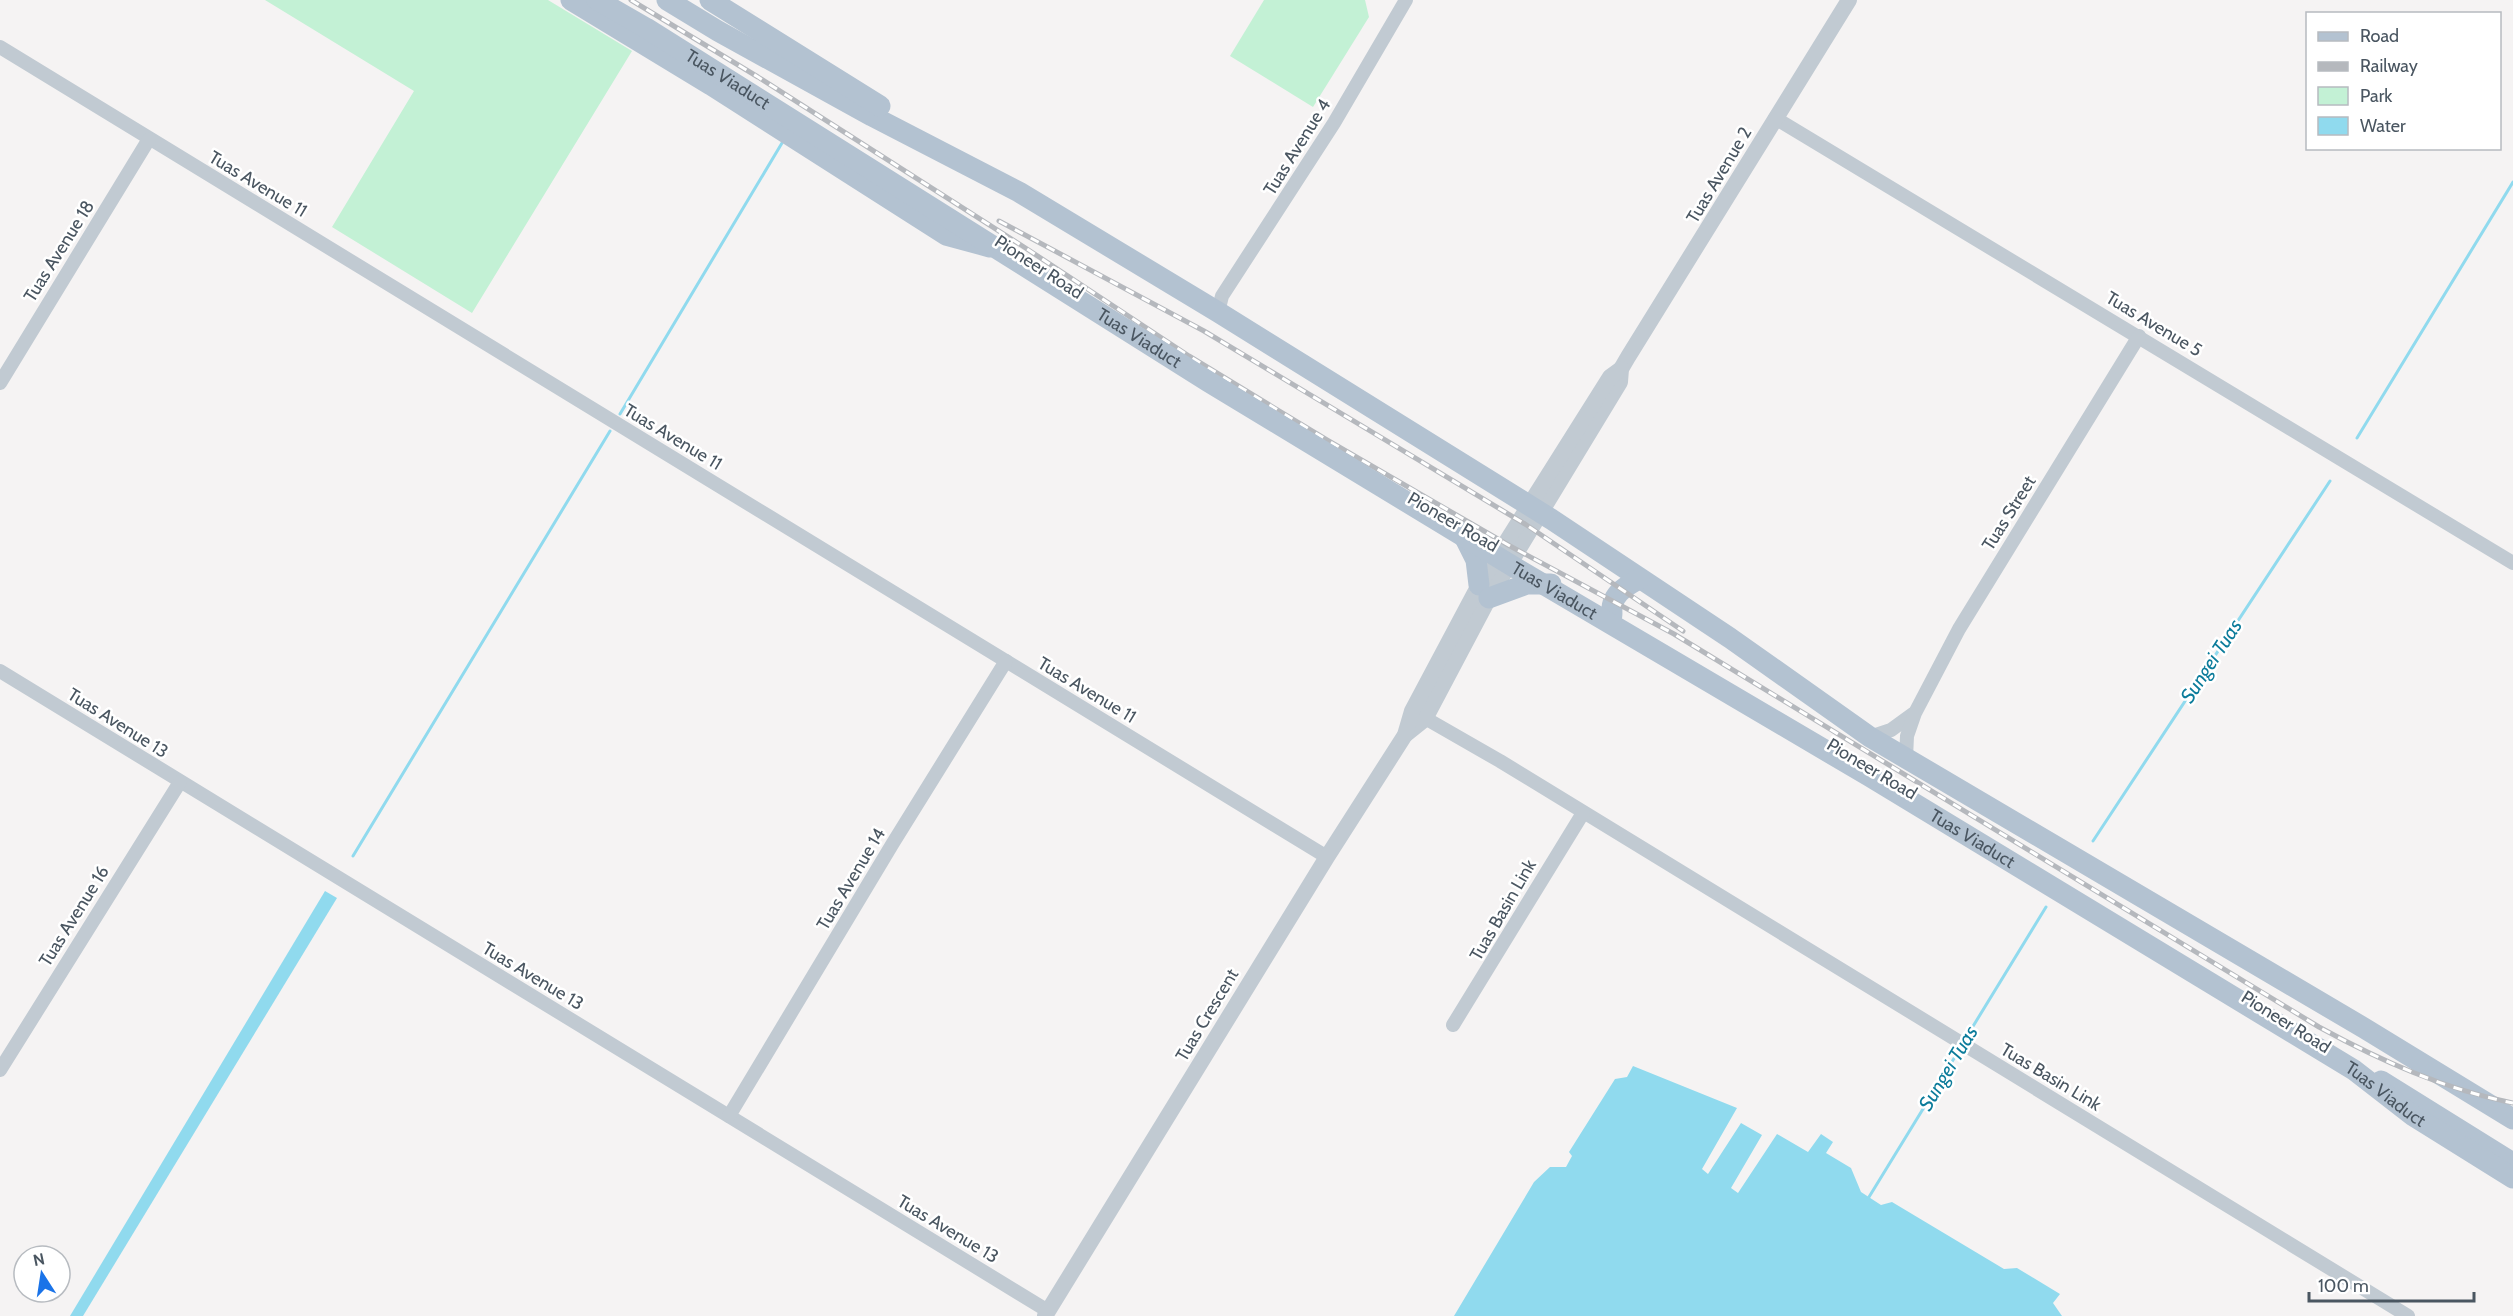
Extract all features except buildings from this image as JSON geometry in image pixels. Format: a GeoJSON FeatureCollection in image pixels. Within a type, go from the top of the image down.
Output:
{"type":"FeatureCollection","features":[{"type":"Feature","properties":{"kind":"main road"},"geometry":{"type":"LineString","coordinates":[[571,0],[711,85],[946,235],[993,248]]}},
{"type":"Feature","properties":{"kind":"main road","name":"Tuas Viaduct"},"geometry":{"type":"LineString","coordinates":[[597,0],[656,34],[1209,382],[1514,567],[1869,776],[2344,1064],[2412,1115],[2512,1165]]}},
{"type":"Feature","properties":{"kind":"main road","name":"Pioneer Road"},"geometry":{"type":"LineString","coordinates":[[615,0],[1250,402],[1873,769],[2217,978],[2512,1165]]}},
{"type":"Feature","properties":{"kind":"main road","name":"Pioneer Road"},"geometry":{"type":"LineString","coordinates":[[667,0],[862,111],[1011,188],[1218,312],[1535,510],[1730,638],[1870,737],[2364,1028],[2513,1119]]}},
{"type":"Feature","properties":{"kind":"main road"},"geometry":{"type":"LineString","coordinates":[[710,0],[1011,188]]}},
{"type":"Feature","properties":{"kind":"main road"},"geometry":{"type":"LineString","coordinates":[[1460,527],[1476,560],[1484,592],[1527,584],[1558,584]]}},
{"type":"Feature","properties":{"kind":"main road"},"geometry":{"type":"LineString","coordinates":[[1612,615],[1612,603],[1617,594],[1639,579]]}},
{"type":"Feature","properties":{"kind":"street","name":"Tuas Avenue 2"},"geometry":{"type":"LineString","coordinates":[[1535,510],[1610,377],[1621,369],[1849,0]]}},
{"type":"Feature","properties":{"kind":"street","name":"Tuas Avenue 4"},"geometry":{"type":"LineString","coordinates":[[1218,312],[1222,296],[1334,123],[1404,1]]}},
{"type":"Feature","properties":{"kind":"street","name":"Tuas Avenue 11"},"geometry":{"type":"LineString","coordinates":[[0,47],[1327,857]]}},
{"type":"Feature","properties":{"kind":"street","name":"Tuas Avenue 5"},"geometry":{"type":"LineString","coordinates":[[1775,118],[2513,563]]}},
{"type":"Feature","properties":{"kind":"street","name":"Tuas Avenue 18"},"geometry":{"type":"LineString","coordinates":[[0,383],[149,139]]}},
{"type":"Feature","properties":{"kind":"street","name":"Tuas Street"},"geometry":{"type":"LineString","coordinates":[[1906,758],[1907,736],[1915,713],[1959,629],[2139,336]]}},
{"type":"Feature","properties":{"kind":"street","name":"Tuas Crescent"},"geometry":{"type":"LineString","coordinates":[[1046,1314],[1327,857],[1419,715],[1484,592],[1535,510]]}},
{"type":"Feature","properties":{"kind":"street","name":"Tuas Avenue 14"},"geometry":{"type":"LineString","coordinates":[[729,1116],[1006,661]]}},
{"type":"Feature","properties":{"kind":"street","name":"Tuas Avenue 13"},"geometry":{"type":"LineString","coordinates":[[0,671],[729,1116],[1046,1314]]}},
{"type":"Feature","properties":{"kind":"street","name":"Tuas Street"},"geometry":{"type":"LineString","coordinates":[[1870,737],[1891,730],[1915,713]]}},
{"type":"Feature","properties":{"kind":"street","name":"Tuas Basin Link"},"geometry":{"type":"LineString","coordinates":[[1419,715],[1478,748],[2408,1316]]}},
{"type":"Feature","properties":{"kind":"street","name":"Tuas Avenue 16"},"geometry":{"type":"LineString","coordinates":[[0,1070],[180,782]]}},
{"type":"Feature","properties":{"kind":"street","name":"Tuas Basin Link"},"geometry":{"type":"LineString","coordinates":[[1453,1025],[1583,813]]}},
{"type":"Feature","properties":{"kind":"green space"},"geometry":{"type":"Polygon","coordinates":[[[265,0],[548,0],[632,51],[472,313],[332,227],[414,91],[265,0]]]}},
{"type":"Feature","properties":{"kind":"green space"},"geometry":{"type":"Polygon","coordinates":[[[1264,0],[1365,0],[1369,17],[1313,107],[1230,56],[1264,0]]]}},
{"type":"Feature","properties":{"kind":"water"},"geometry":{"type":"Polygon","coordinates":[[[325,891],[337,898],[83,1316],[70,1316],[325,891]]]}},
{"type":"Feature","properties":{"kind":"water"},"geometry":{"type":"Polygon","coordinates":[[[1633,1066],[1737,1108],[1702,1169],[1708,1174],[1741,1123],[1762,1135],[1731,1188],[1738,1193],[1777,1134],[1808,1152],[1821,1134],[1833,1142],[1826,1153],[1851,1168],[1861,1192],[1881,1205],[1892,1202],[2004,1269],[2017,1268],[2060,1294],[2053,1303],[2062,1316],[1454,1316],[1534,1182],[1550,1167],[1566,1167],[1572,1156],[1569,1152],[1615,1079],[1627,1077],[1633,1066]]]}},
{"type":"Feature","properties":{"kind":"waterway"},"geometry":{"type":"LineString","coordinates":[[620,414],[782,143]]}},
{"type":"Feature","properties":{"kind":"waterway"},"geometry":{"type":"LineString","coordinates":[[2357,438],[2513,182]]}},
{"type":"Feature","properties":{"kind":"waterway"},"geometry":{"type":"LineString","coordinates":[[353,856],[610,431]]}},
{"type":"Feature","properties":{"kind":"waterway","name":"Sungei Tuas"},"geometry":{"type":"LineString","coordinates":[[2093,841],[2330,481]]}},
{"type":"Feature","properties":{"kind":"waterway","name":"Sungei Tuas"},"geometry":{"type":"LineString","coordinates":[[1964,1041],[2046,907]]}},
{"type":"Feature","properties":{"kind":"waterway","name":"Sungei Tuas"},"geometry":{"type":"LineString","coordinates":[[1869,1197],[1961,1047]]}},
{"type":"Feature","properties":{"kind":"railway"},"geometry":{"type":"LineString","coordinates":[[631,0],[758,77],[1024,247],[1189,356],[1327,440],[1510,546],[1674,634],[2319,1027],[2366,1051],[2438,1082],[2513,1103]]}},
{"type":"Feature","properties":{"kind":"railway"},"geometry":{"type":"LineString","coordinates":[[999,221],[1204,331],[1525,524],[1683,631]]}}]}
